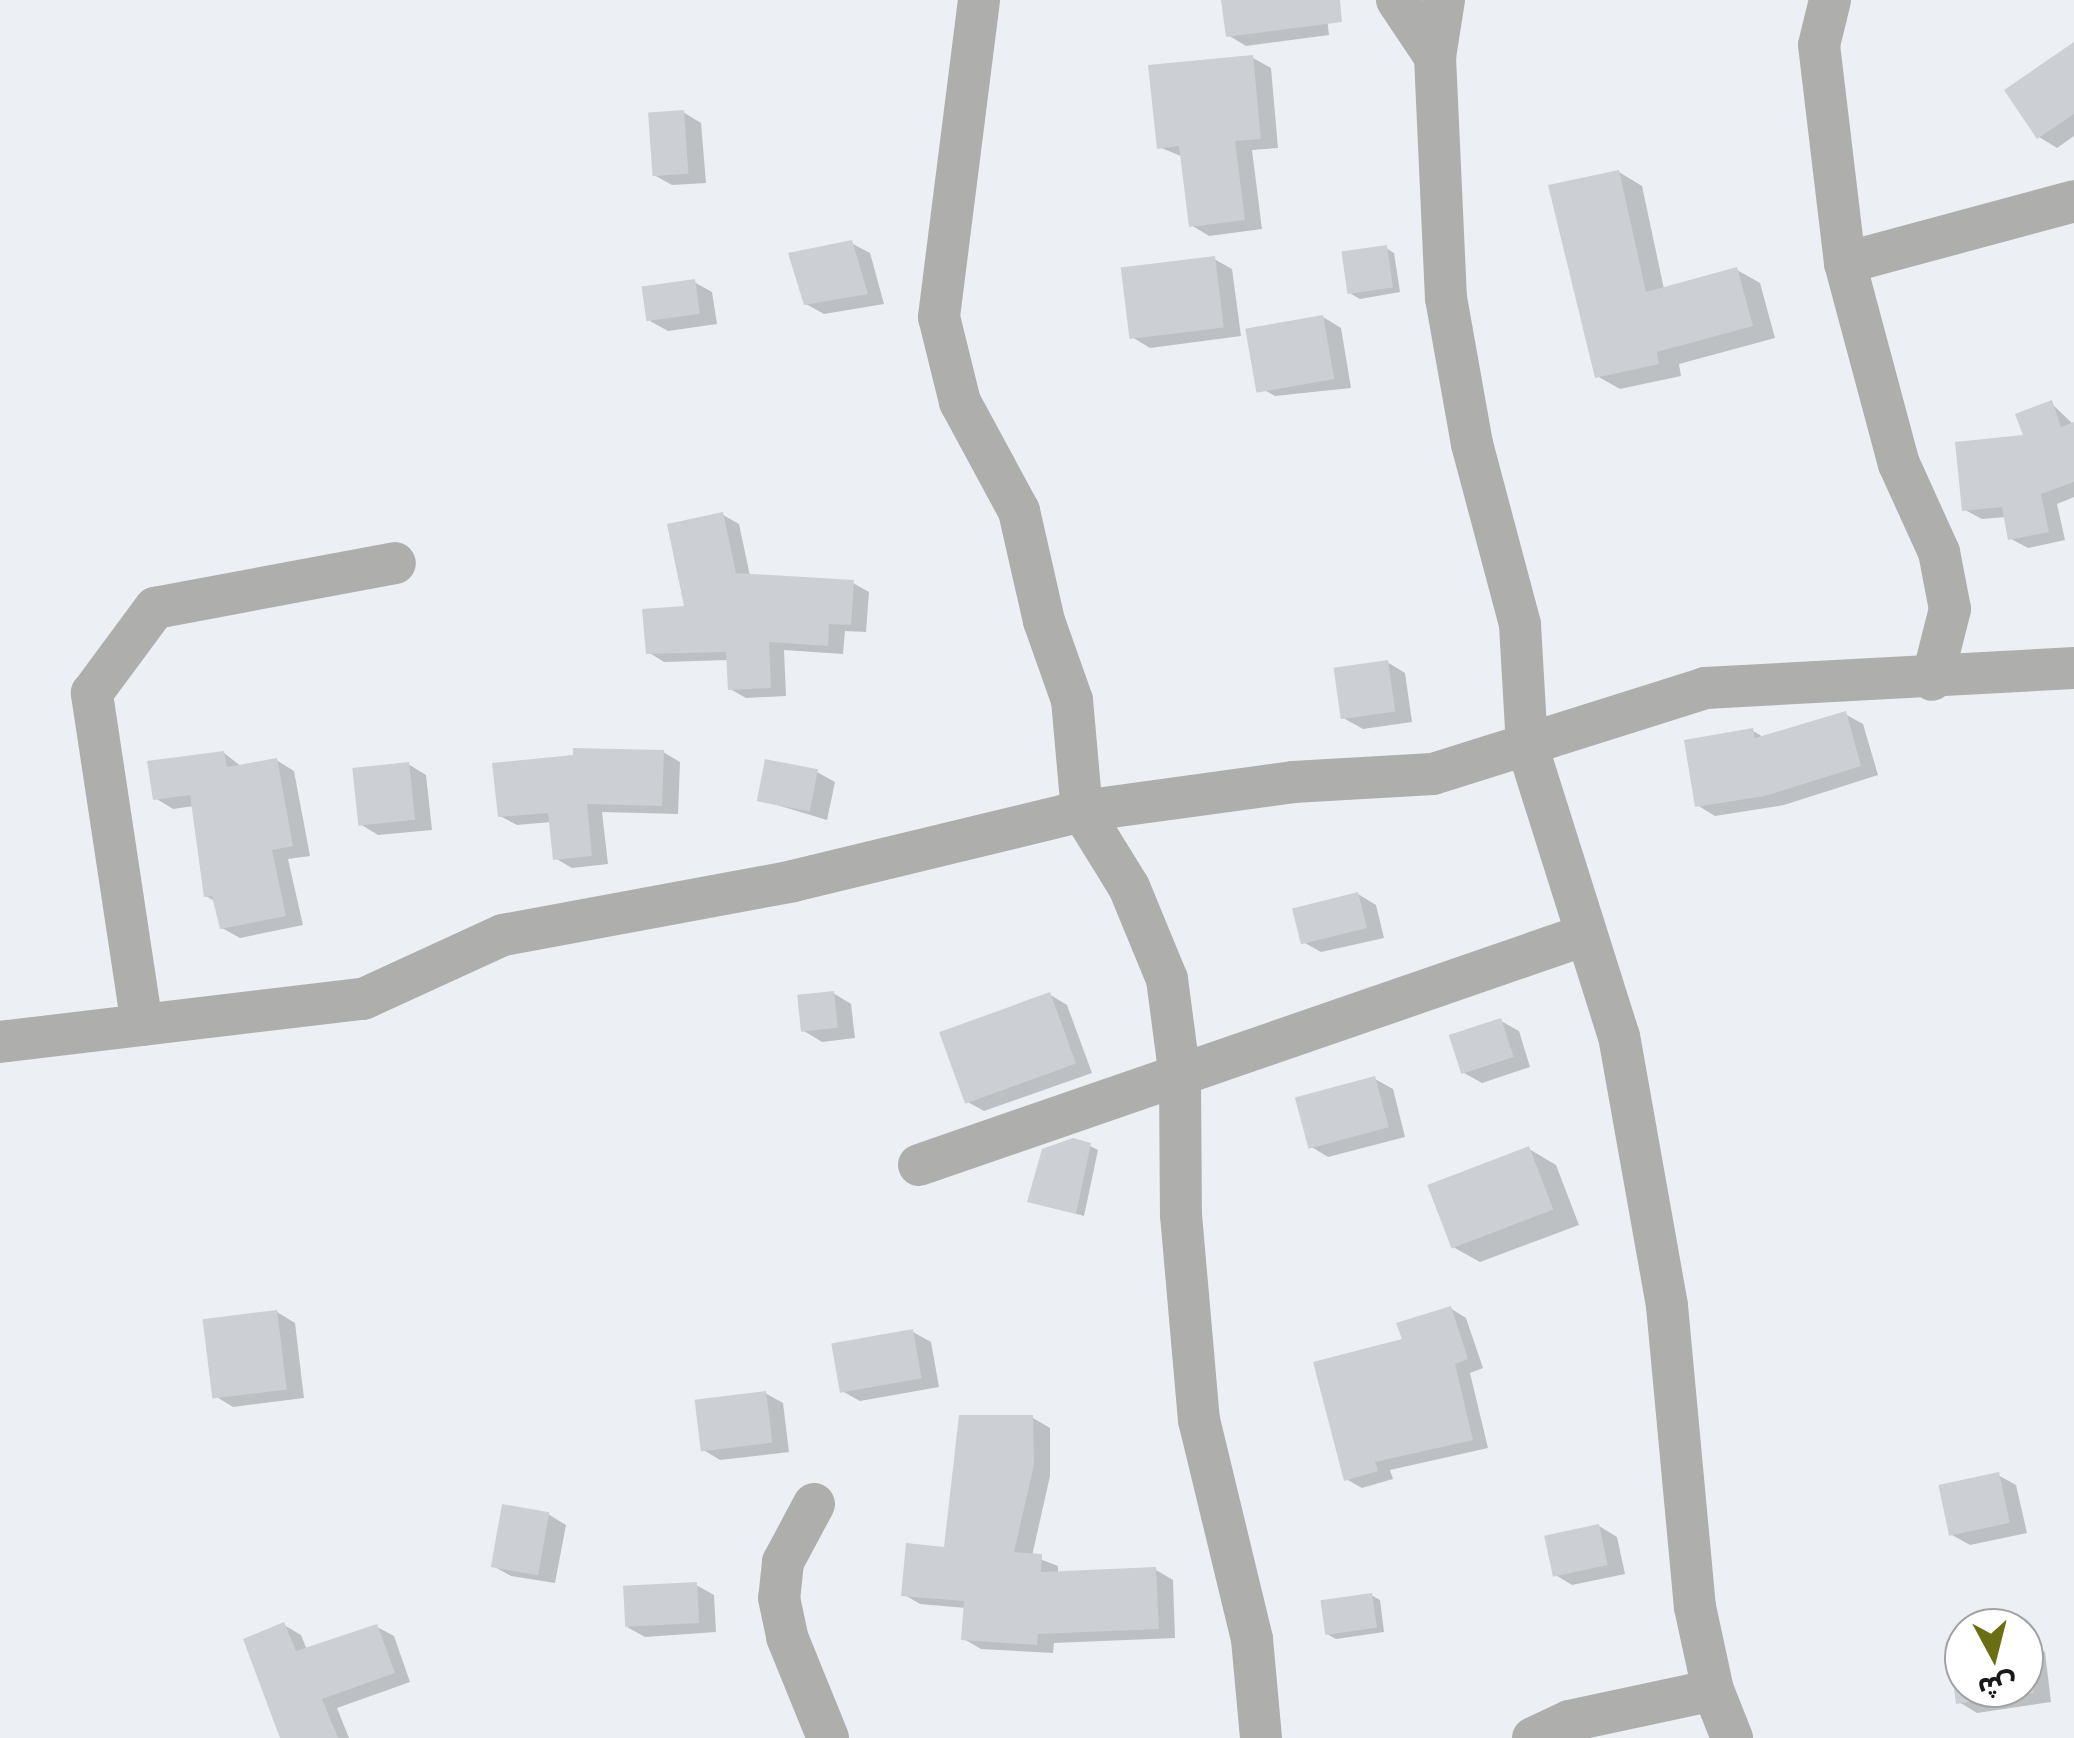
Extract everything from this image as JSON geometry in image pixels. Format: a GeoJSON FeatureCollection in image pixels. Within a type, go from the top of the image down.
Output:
{"type":"FeatureCollection","features":[{"type":"Feature","properties":{"kind":"street"},"geometry":{"type":"LineString","coordinates":[[979,0],[939,317],[960,402],[1019,512],[1044,621],[1072,700],[1082,811],[1129,886],[1167,979],[1180,1078],[1180,1215],[1199,1420],[1252,1638],[1261,1738]]}},
{"type":"Feature","properties":{"kind":"street"},"geometry":{"type":"LineString","coordinates":[[1397,0],[1435,57]]}},
{"type":"Feature","properties":{"kind":"street"},"geometry":{"type":"LineString","coordinates":[[1444,0],[1435,57],[1446,298],[1472,444],[1520,625],[1527,745],[1584,935],[1620,1036],[1668,1306],[1683,1508],[1713,1690],[1732,1738]]}},
{"type":"Feature","properties":{"kind":"street"},"geometry":{"type":"LineString","coordinates":[[1830,0],[1819,45],[1845,263],[1899,464],[1939,552],[1950,610],[1932,680]]}},
{"type":"Feature","properties":{"kind":"street"},"geometry":{"type":"LineString","coordinates":[[1845,263],[2074,201]]}},
{"type":"Feature","properties":{"kind":"street"},"geometry":{"type":"LineString","coordinates":[[142,1025],[92,693],[155,608],[395,564]]}},
{"type":"Feature","properties":{"kind":"street"},"geometry":{"type":"LineString","coordinates":[[0,1042],[363,999],[503,935],[793,881],[1082,811],[1294,782],[1432,774],[1705,688],[1932,680],[2074,668]]}},
{"type":"Feature","properties":{"kind":"street"},"geometry":{"type":"LineString","coordinates":[[919,1165],[998,1133],[1180,1078],[1584,935]]}},
{"type":"Feature","properties":{"kind":"street"},"geometry":{"type":"LineString","coordinates":[[814,1504],[784,1562],[779,1598],[787,1637],[828,1738]]}},
{"type":"Feature","properties":{"kind":"street"},"geometry":{"type":"LineString","coordinates":[[1533,1738],[1569,1721],[1713,1690]]}},
{"type":"Feature","properties":{"kind":"building"},"geometry":{"type":"Polygon","coordinates":[[[1221,0],[1340,0],[1342,22],[1226,37],[1221,0]]]}},
{"type":"Feature","properties":{"kind":"building"},"geometry":{"type":"Polygon","coordinates":[[[2074,42],[2074,114],[2037,139],[2004,90],[2074,42]]]}},
{"type":"Feature","properties":{"kind":"building"},"geometry":{"type":"Polygon","coordinates":[[[1253,55],[1261,139],[1235,141],[1245,220],[1189,227],[1179,146],[1157,149],[1148,65],[1253,55]]]}},
{"type":"Feature","properties":{"kind":"building"},"geometry":{"type":"Polygon","coordinates":[[[684,110],[688,174],[653,176],[648,113],[684,110]]]}},
{"type":"Feature","properties":{"kind":"building"},"geometry":{"type":"Polygon","coordinates":[[[1619,170],[1646,292],[1737,267],[1753,326],[1657,352],[1659,364],[1595,378],[1548,185],[1619,170]]]}},
{"type":"Feature","properties":{"kind":"building"},"geometry":{"type":"Polygon","coordinates":[[[852,240],[868,294],[804,305],[788,253],[852,240]]]}},
{"type":"Feature","properties":{"kind":"building"},"geometry":{"type":"Polygon","coordinates":[[[1387,245],[1393,288],[1347,294],[1341,251],[1387,245]]]}},
{"type":"Feature","properties":{"kind":"building"},"geometry":{"type":"Polygon","coordinates":[[[1215,256],[1224,327],[1129,339],[1121,268],[1215,256]]]}},
{"type":"Feature","properties":{"kind":"building"},"geometry":{"type":"Polygon","coordinates":[[[695,279],[700,314],[646,321],[642,287],[695,279]]]}},
{"type":"Feature","properties":{"kind":"building"},"geometry":{"type":"Polygon","coordinates":[[[1323,315],[1334,379],[1256,393],[1245,329],[1323,315]]]}},
{"type":"Feature","properties":{"kind":"building"},"geometry":{"type":"Polygon","coordinates":[[[2052,400],[2061,427],[2074,422],[2074,482],[2041,494],[2049,532],[2008,540],[2002,507],[1962,511],[1955,442],[2023,435],[2015,414],[2052,400]]]}},
{"type":"Feature","properties":{"kind":"building"},"geometry":{"type":"Polygon","coordinates":[[[723,512],[736,573],[854,580],[851,625],[829,624],[828,646],[769,642],[771,688],[728,690],[726,652],[646,654],[642,609],[684,606],[667,524],[723,512]]]}},
{"type":"Feature","properties":{"kind":"building"},"geometry":{"type":"Polygon","coordinates":[[[1388,660],[1395,711],[1341,719],[1334,668],[1388,660]]]}},
{"type":"Feature","properties":{"kind":"building"},"geometry":{"type":"Polygon","coordinates":[[[1846,711],[1861,766],[1765,796],[1695,807],[1684,740],[1753,728],[1755,738],[1846,711]]]}},
{"type":"Feature","properties":{"kind":"building"},"geometry":{"type":"Polygon","coordinates":[[[573,748],[664,750],[662,806],[587,804],[592,856],[553,860],[548,813],[498,817],[492,763],[573,755],[573,748]]]}},
{"type":"Feature","properties":{"kind":"building"},"geometry":{"type":"Polygon","coordinates":[[[224,751],[227,767],[277,758],[293,846],[272,850],[286,916],[220,929],[212,896],[204,897],[190,795],[153,800],[147,761],[224,751]]]}},
{"type":"Feature","properties":{"kind":"building"},"geometry":{"type":"Polygon","coordinates":[[[765,759],[818,769],[810,812],[757,801],[765,759]]]}},
{"type":"Feature","properties":{"kind":"building"},"geometry":{"type":"Polygon","coordinates":[[[409,762],[415,820],[358,826],[352,768],[409,762]]]}},
{"type":"Feature","properties":{"kind":"building"},"geometry":{"type":"Polygon","coordinates":[[[1358,892],[1367,928],[1301,944],[1292,908],[1358,892]]]}},
{"type":"Feature","properties":{"kind":"building"},"geometry":{"type":"Polygon","coordinates":[[[834,991],[838,1028],[801,1032],[797,995],[834,991]]]}},
{"type":"Feature","properties":{"kind":"building"},"geometry":{"type":"Polygon","coordinates":[[[1050,992],[1076,1063],[965,1104],[939,1032],[1050,992]]]}},
{"type":"Feature","properties":{"kind":"building"},"geometry":{"type":"Polygon","coordinates":[[[1501,1018],[1514,1057],[1461,1074],[1449,1035],[1501,1018]]]}},
{"type":"Feature","properties":{"kind":"building"},"geometry":{"type":"Polygon","coordinates":[[[1375,1076],[1389,1127],[1309,1149],[1295,1097],[1375,1076]]]}},
{"type":"Feature","properties":{"kind":"building"},"geometry":{"type":"Polygon","coordinates":[[[1073,1138],[1091,1143],[1076,1214],[1027,1202],[1042,1149],[1073,1138]]]}},
{"type":"Feature","properties":{"kind":"building"},"geometry":{"type":"Polygon","coordinates":[[[1529,1146],[1553,1209],[1452,1249],[1427,1185],[1529,1146]]]}},
{"type":"Feature","properties":{"kind":"building"},"geometry":{"type":"Polygon","coordinates":[[[1451,1306],[1468,1359],[1455,1364],[1473,1440],[1375,1462],[1378,1471],[1344,1481],[1313,1362],[1402,1339],[1396,1323],[1451,1306]]]}},
{"type":"Feature","properties":{"kind":"building"},"geometry":{"type":"Polygon","coordinates":[[[277,1310],[287,1389],[212,1399],[203,1319],[277,1310]]]}},
{"type":"Feature","properties":{"kind":"building"},"geometry":{"type":"Polygon","coordinates":[[[913,1329],[922,1378],[840,1393],[831,1343],[913,1329]]]}},
{"type":"Feature","properties":{"kind":"building"},"geometry":{"type":"Polygon","coordinates":[[[766,1391],[772,1443],[701,1451],[695,1400],[766,1391]]]}},
{"type":"Feature","properties":{"kind":"building"},"geometry":{"type":"Polygon","coordinates":[[[959,1415],[1033,1415],[1034,1465],[1014,1552],[1042,1554],[1041,1572],[1156,1567],[1159,1629],[1038,1634],[1037,1645],[961,1640],[964,1601],[901,1596],[906,1543],[944,1547],[959,1415]]]}},
{"type":"Feature","properties":{"kind":"building"},"geometry":{"type":"Polygon","coordinates":[[[1999,1472],[2010,1523],[1949,1536],[1938,1485],[1999,1472]]]}},
{"type":"Feature","properties":{"kind":"building"},"geometry":{"type":"Polygon","coordinates":[[[502,1504],[549,1512],[538,1575],[491,1567],[502,1504]]]}},
{"type":"Feature","properties":{"kind":"building"},"geometry":{"type":"Polygon","coordinates":[[[1599,1524],[1608,1565],[1553,1577],[1544,1536],[1599,1524]]]}},
{"type":"Feature","properties":{"kind":"building"},"geometry":{"type":"Polygon","coordinates":[[[697,1582],[699,1623],[625,1627],[623,1586],[697,1582]]]}},
{"type":"Feature","properties":{"kind":"building"},"geometry":{"type":"Polygon","coordinates":[[[1372,1593],[1377,1628],[1325,1635],[1321,1600],[1372,1593]]]}},
{"type":"Feature","properties":{"kind":"building"},"geometry":{"type":"Polygon","coordinates":[[[284,1622],[296,1651],[377,1624],[395,1673],[322,1699],[338,1738],[280,1738],[243,1639],[284,1622]]]}}]}
